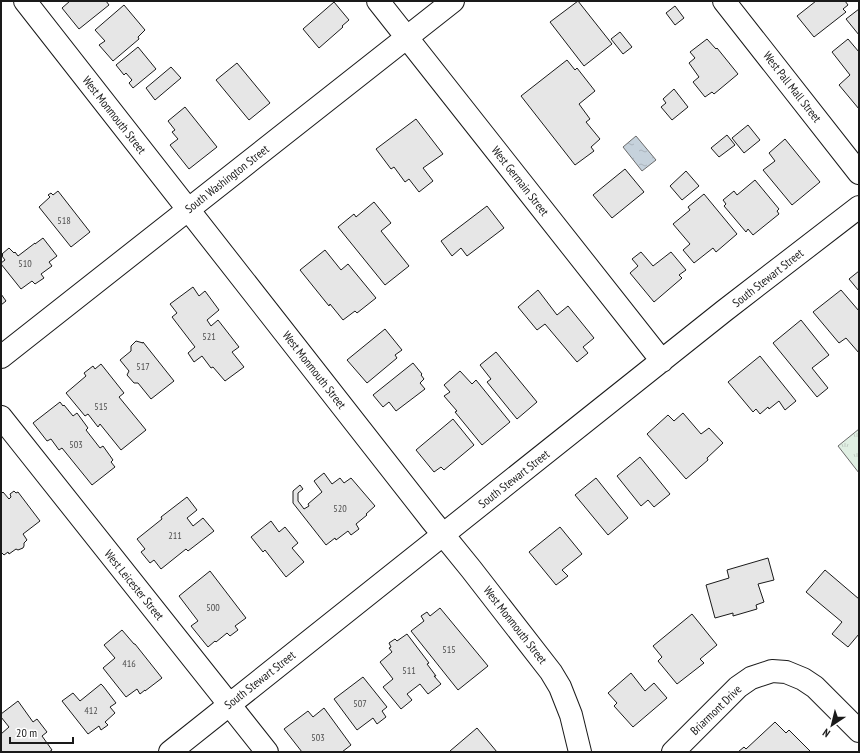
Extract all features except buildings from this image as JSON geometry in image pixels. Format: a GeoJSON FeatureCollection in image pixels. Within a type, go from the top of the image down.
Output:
{"type":"FeatureCollection","features":[{"type":"Feature","properties":{"kind":"street","name":"West Monmouth Street"},"geometry":{"type":"LineString","coordinates":[[25,1],[551,672],[560,688],[571,715],[580,752]]}},
{"type":"Feature","properties":{"kind":"street","name":"West Germain Street"},"geometry":{"type":"LineString","coordinates":[[378,1],[662,361]]}},
{"type":"Feature","properties":{"kind":"street","name":"South Washington Street"},"geometry":{"type":"LineString","coordinates":[[1,357],[453,1]]}},
{"type":"Feature","properties":{"kind":"street","name":"West Pall Mall Street"},"geometry":{"type":"LineString","coordinates":[[724,1],[859,173]]}},
{"type":"Feature","properties":{"kind":"street","name":"South Stewart Street"},"geometry":{"type":"LineString","coordinates":[[170,752],[730,307],[859,207]]}},
{"type":"Feature","properties":{"kind":"street","name":"West Leicester Street"},"geometry":{"type":"LineString","coordinates":[[1,417],[267,752]]}},
{"type":"Feature","properties":{"kind":"street","name":"Briarmont Drive"},"geometry":{"type":"LineString","coordinates":[[673,752],[738,687],[751,678],[772,671],[786,672],[803,679],[815,687],[859,731]]}},
{"type":"Feature","properties":{"kind":"green space"},"geometry":{"type":"Polygon","coordinates":[[[859,429],[859,473],[838,446],[859,429]]]}},
{"type":"Feature","properties":{"kind":"water"},"geometry":{"type":"Polygon","coordinates":[[[636,136],[656,160],[642,171],[623,147],[636,136]]]}}]}
